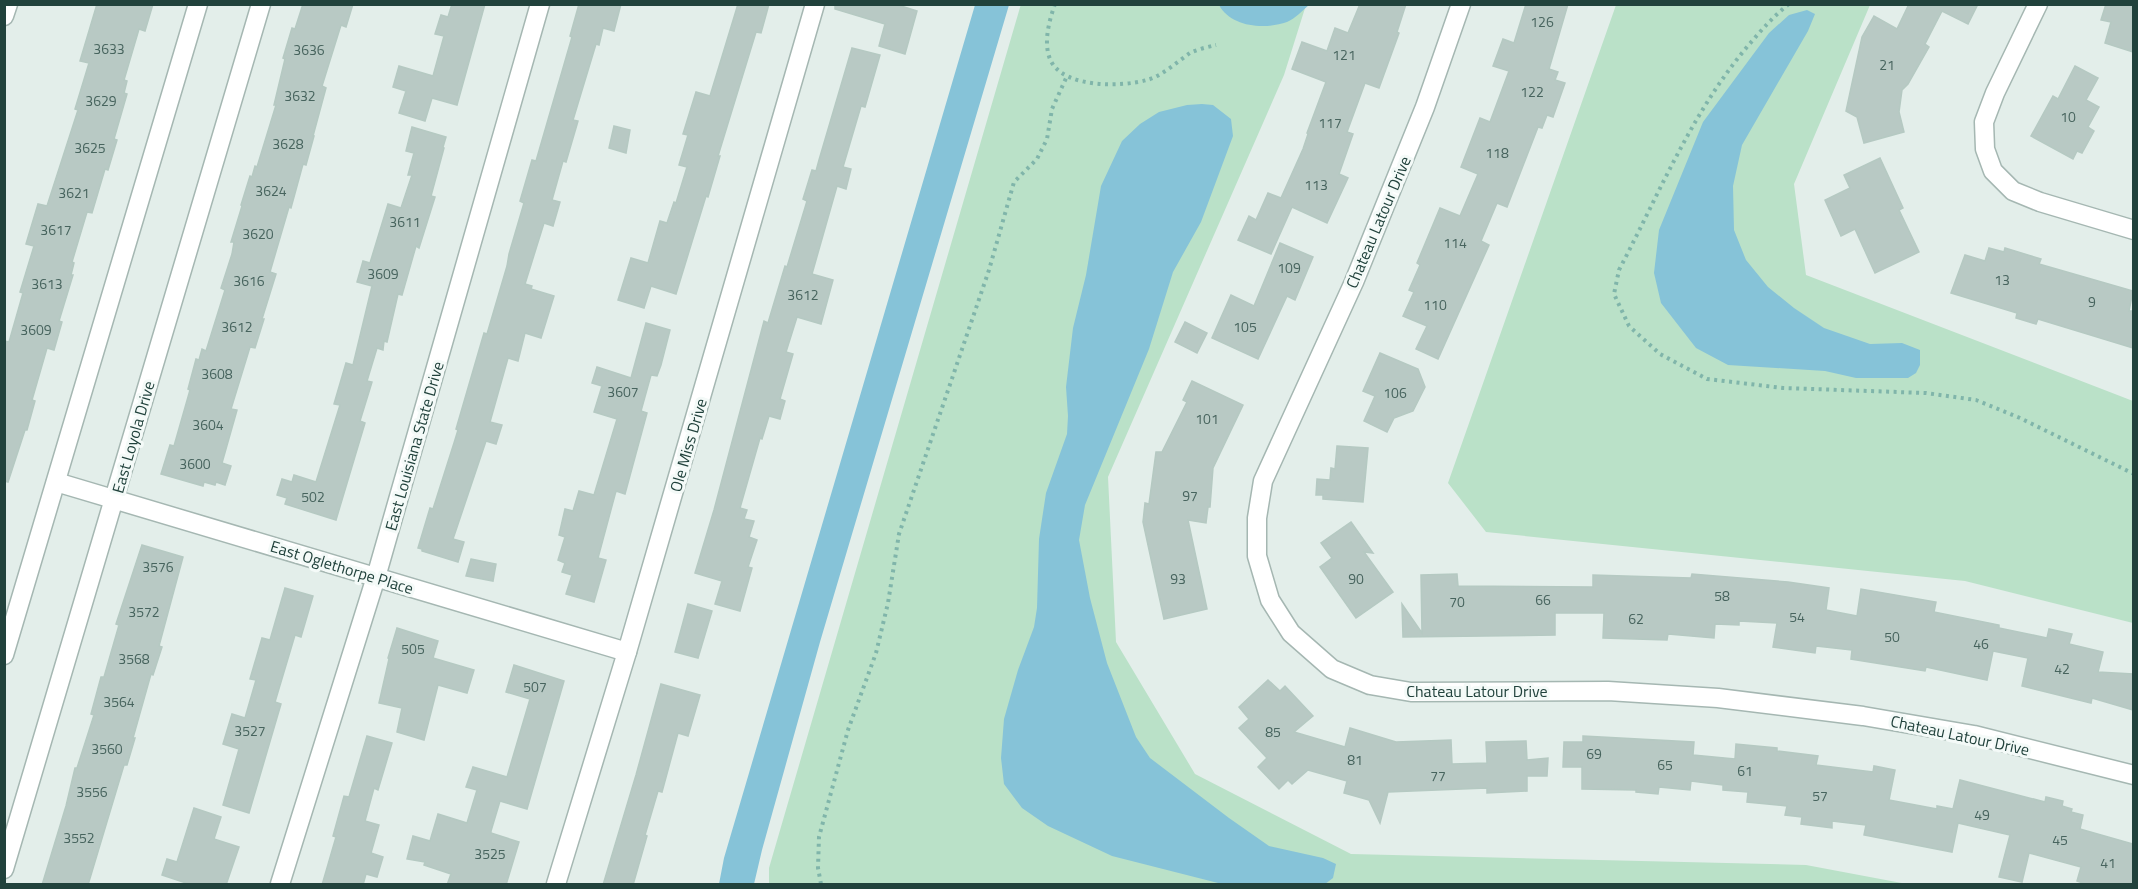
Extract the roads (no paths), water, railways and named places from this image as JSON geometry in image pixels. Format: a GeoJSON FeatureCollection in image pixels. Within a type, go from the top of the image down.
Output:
{"type":"FeatureCollection","features":[{"type":"Feature","properties":{"kind":"street"},"geometry":{"type":"LineString","coordinates":[[4,16],[8,4]]}},
{"type":"Feature","properties":{"kind":"street"},"geometry":{"type":"LineString","coordinates":[[4,655],[198,4]]}},
{"type":"Feature","properties":{"kind":"street","name":"East Loyola Drive"},"geometry":{"type":"LineString","coordinates":[[4,869],[261,4]]}},
{"type":"Feature","properties":{"kind":"street","name":"East Louisiana State Drive"},"geometry":{"type":"LineString","coordinates":[[280,885],[376,578],[540,4]]}},
{"type":"Feature","properties":{"kind":"street","name":"Ole Miss Drive"},"geometry":{"type":"LineString","coordinates":[[556,885],[627,652],[815,4]]}},
{"type":"Feature","properties":{"kind":"street","name":"Chateau Latour Drive"},"geometry":{"type":"LineString","coordinates":[[1461,4],[1425,107],[1358,271],[1263,481],[1257,518],[1257,556],[1270,600],[1291,633],[1332,669],[1370,685],[1411,692],[1608,691],[1718,698],[1863,716],[1974,735],[2133,775]]}},
{"type":"Feature","properties":{"kind":"street"},"geometry":{"type":"LineString","coordinates":[[2038,4],[1995,93],[1984,122],[1985,149],[1993,171],[2013,191],[2040,202],[2133,230]]}},
{"type":"Feature","properties":{"kind":"street","name":"East Oglethorpe Place"},"geometry":{"type":"LineString","coordinates":[[56,482],[627,652]]}},
{"type":"Feature","properties":{"kind":"water"},"geometry":{"type":"Polygon","coordinates":[[[975,5],[1009,5],[820,642],[754,884],[719,884],[724,858],[975,5]]]}},
{"type":"Feature","properties":{"kind":"water"},"geometry":{"type":"Polygon","coordinates":[[[1219,5],[1309,5],[1287,22],[1259,26],[1231,18],[1219,5]]]}},
{"type":"Feature","properties":{"kind":"water"},"geometry":{"type":"Polygon","coordinates":[[[1807,10],[1815,14],[1808,31],[1742,145],[1733,186],[1734,230],[1746,260],[1768,287],[1824,328],[1870,344],[1902,343],[1920,350],[1920,365],[1916,373],[1908,378],[1856,378],[1825,371],[1728,365],[1696,348],[1661,303],[1654,273],[1659,230],[1703,122],[1769,33],[1789,15],[1807,10]]]}},
{"type":"Feature","properties":{"kind":"water"},"geometry":{"type":"Polygon","coordinates":[[[1202,104],[1213,105],[1231,119],[1233,136],[1201,222],[1173,272],[1149,349],[1085,505],[1079,540],[1090,598],[1107,663],[1136,737],[1150,758],[1269,846],[1323,858],[1336,864],[1333,878],[1325,884],[1222,884],[1112,856],[1048,826],[1022,808],[1004,784],[1001,758],[1004,719],[1018,670],[1034,627],[1037,608],[1039,539],[1046,493],[1067,434],[1066,387],[1073,328],[1086,275],[1101,186],[1122,141],[1140,124],[1159,112],[1202,104]]]}}]}
